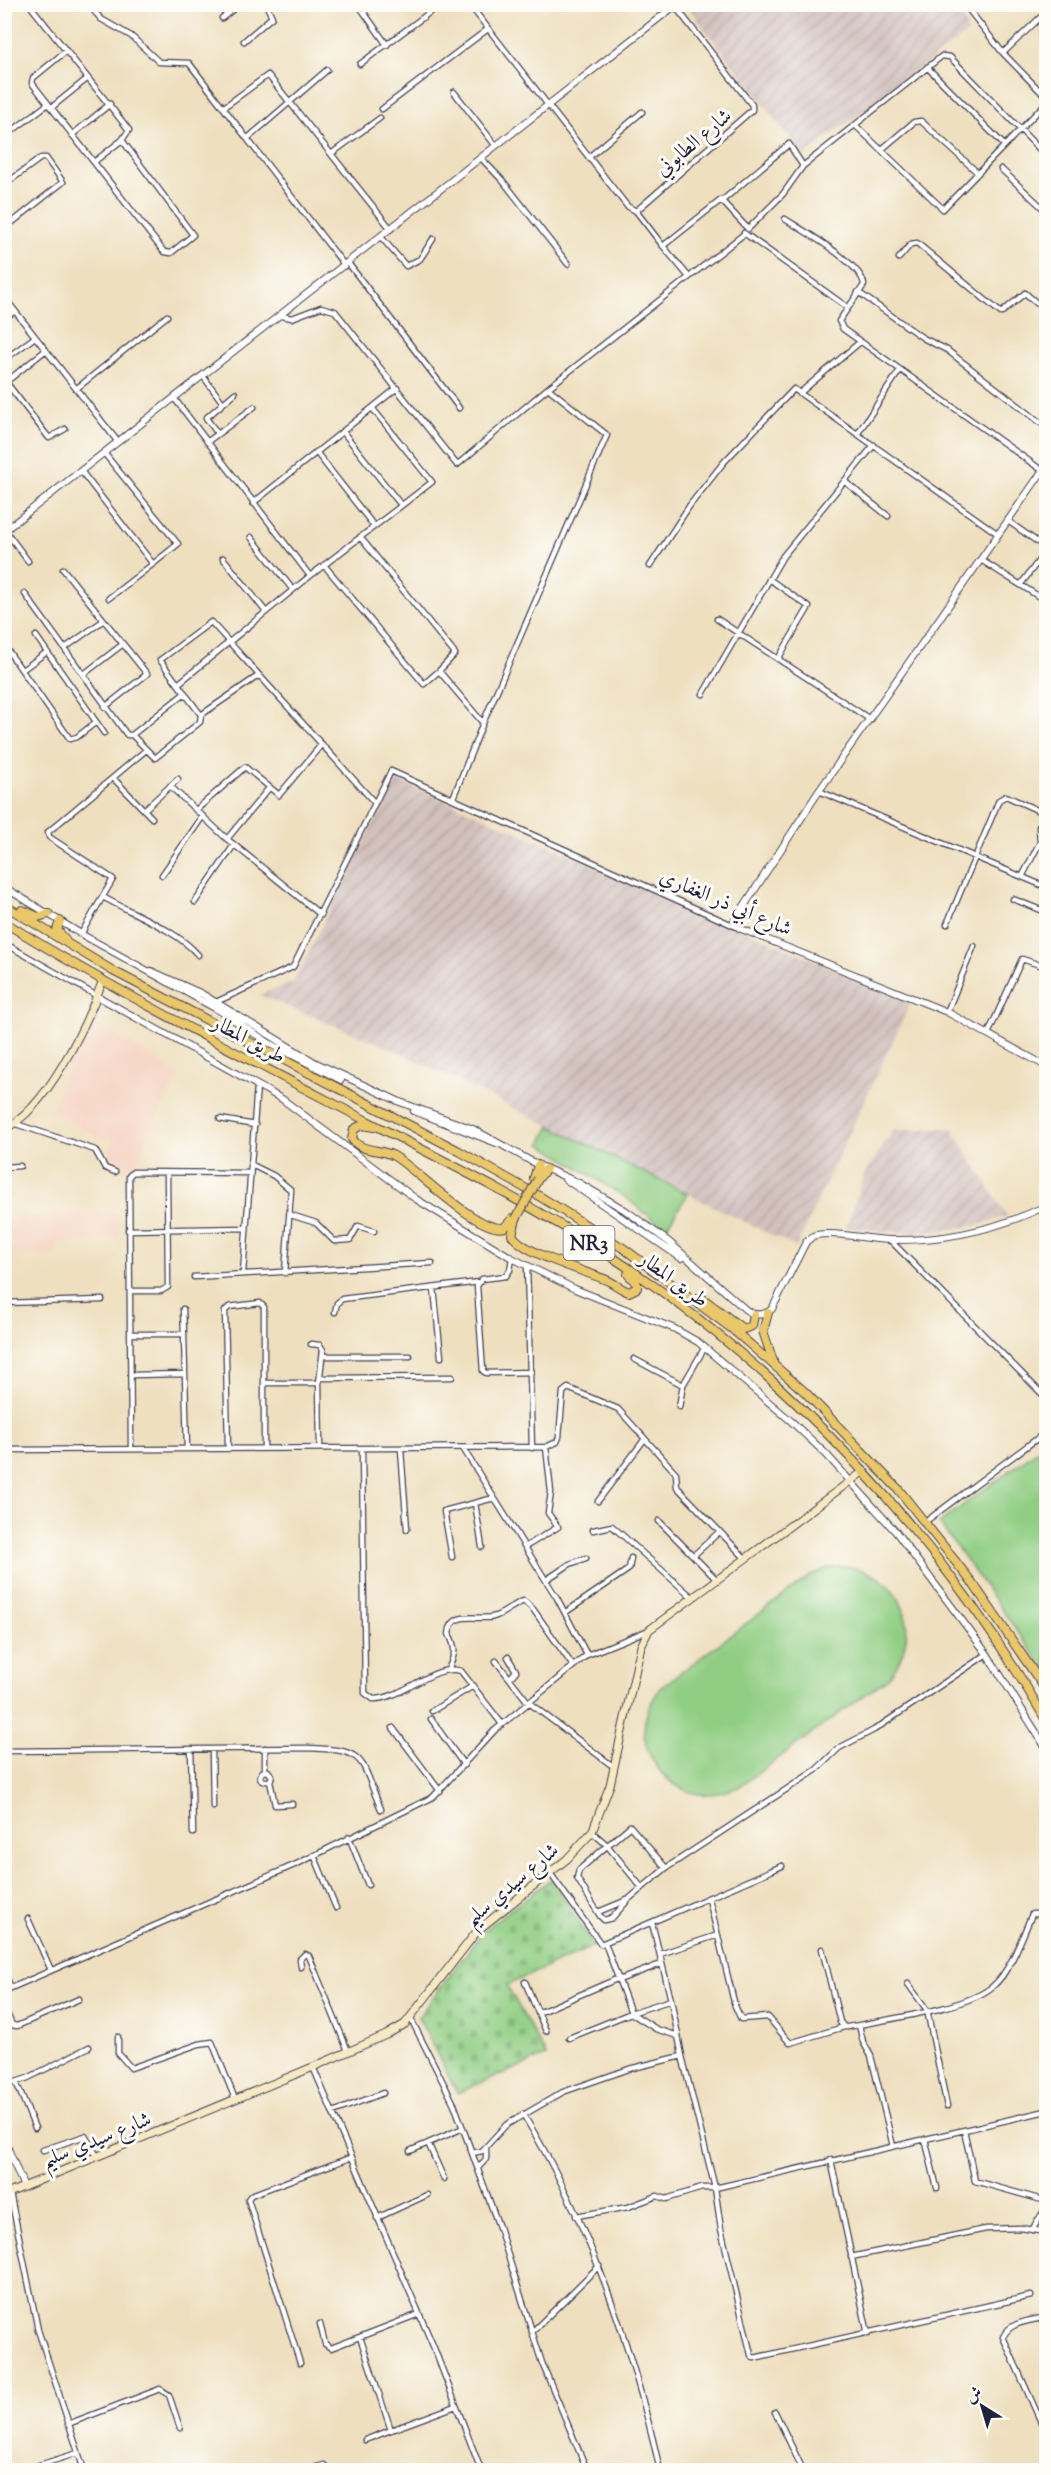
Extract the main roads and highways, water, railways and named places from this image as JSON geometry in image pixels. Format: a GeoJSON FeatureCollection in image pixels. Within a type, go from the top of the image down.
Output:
{"type":"FeatureCollection","features":[{"type":"Feature","properties":{"kind":"highway"},"geometry":{"type":"LineString","coordinates":[[4,904],[35,916],[49,914]]}},
{"type":"Feature","properties":{"kind":"highway","name":"طريق المطار"},"geometry":{"type":"LineString","coordinates":[[4,904],[153,992],[459,1151],[539,1196],[623,1248],[690,1298],[775,1364],[848,1435],[925,1522],[974,1585],[1047,1690]]}},
{"type":"Feature","properties":{"kind":"highway"},"geometry":{"type":"LineString","coordinates":[[60,921],[58,932],[77,949]]}},
{"type":"Feature","properties":{"kind":"highway","name":"طريق المطار"},"geometry":{"type":"LineString","coordinates":[[4,922],[103,980],[384,1130],[440,1157],[565,1228],[685,1308],[734,1347],[797,1404],[864,1471],[959,1589],[1047,1720]]}},
{"type":"Feature","properties":{"kind":"highway"},"geometry":{"type":"LineString","coordinates":[[384,1130],[362,1125],[354,1129],[352,1140],[362,1152],[394,1156],[468,1213],[493,1228],[505,1227],[515,1218]]}},
{"type":"Feature","properties":{"kind":"highway"},"geometry":{"type":"LineString","coordinates":[[542,1167],[515,1218],[512,1232],[521,1243],[607,1280],[623,1290],[629,1292],[637,1288],[636,1280],[632,1276],[565,1228]]}},
{"type":"Feature","properties":{"kind":"highway"},"geometry":{"type":"LineString","coordinates":[[690,1298],[702,1298],[743,1329],[752,1326],[754,1315]]}},
{"type":"Feature","properties":{"kind":"highway"},"geometry":{"type":"LineString","coordinates":[[768,1313],[763,1331],[775,1364]]}},
{"type":"Feature","properties":{"kind":"main road"},"geometry":{"type":"LineString","coordinates":[[5,1129],[16,1124],[34,1107],[46,1091],[97,996],[103,980]]}},
{"type":"Feature","properties":{"kind":"main road","name":"شارع سيدي سليم"},"geometry":{"type":"LineString","coordinates":[[7,2194],[313,2067],[386,2035],[411,2019],[478,1930],[576,1851],[592,1832],[605,1802],[641,1646],[649,1630],[864,1471]]}}]}
